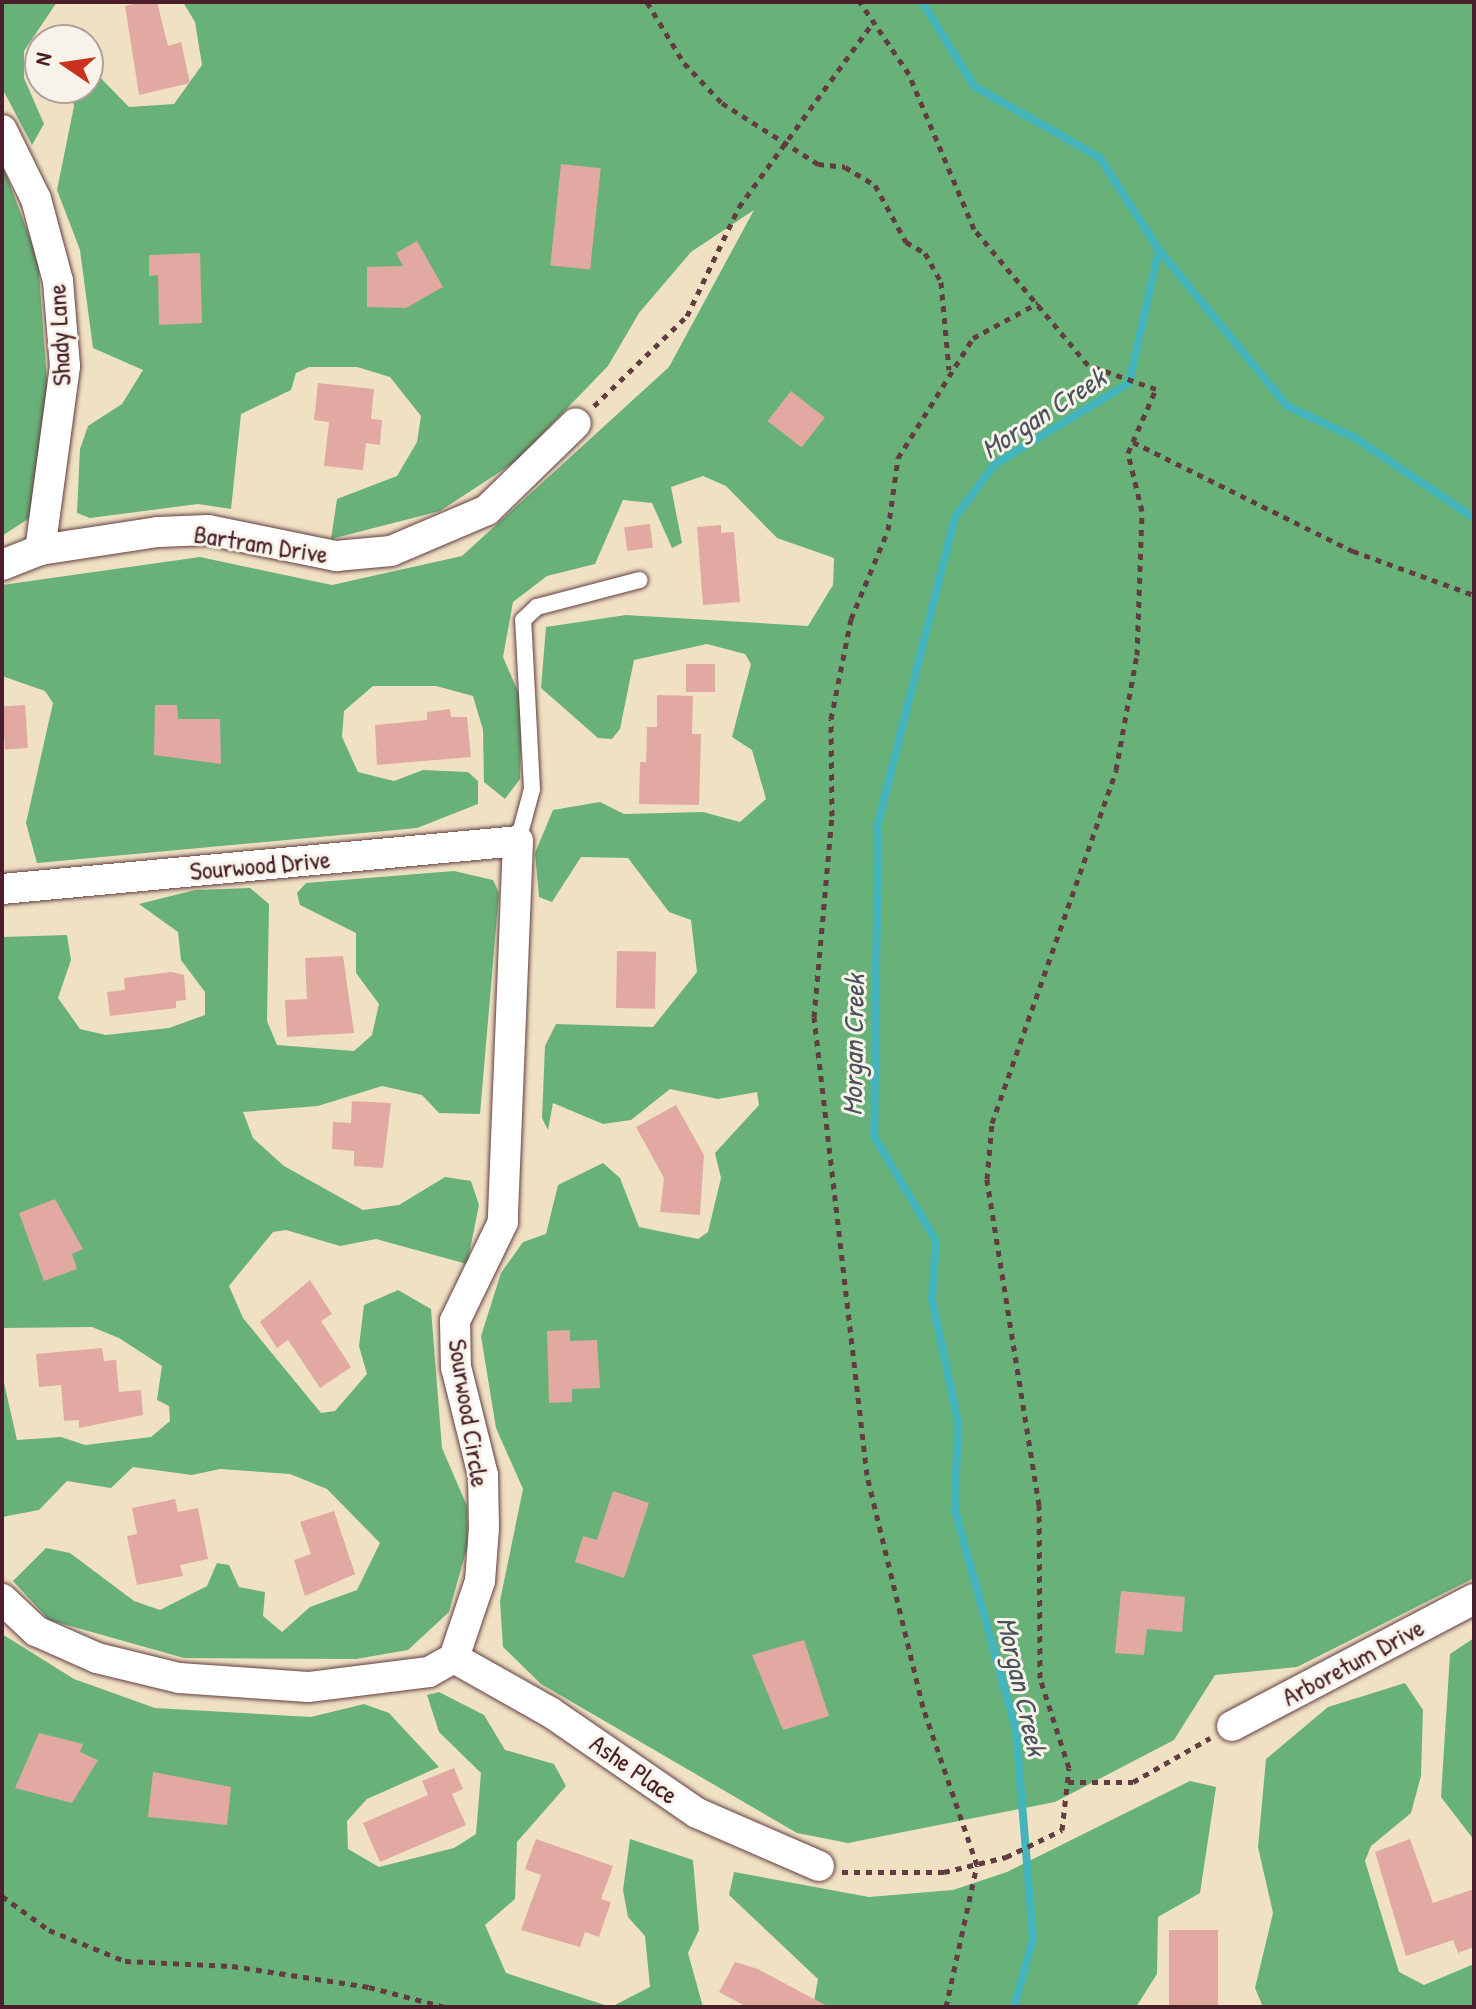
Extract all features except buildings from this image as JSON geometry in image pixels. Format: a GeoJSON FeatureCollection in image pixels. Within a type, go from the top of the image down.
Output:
{"type":"FeatureCollection","features":[{"type":"Feature","properties":{"kind":"street","name":"Shady Lane"},"geometry":{"type":"LineString","coordinates":[[2,130],[36,199],[58,281],[65,366],[40,550]]}},
{"type":"Feature","properties":{"kind":"street","name":"Bartram Drive"},"geometry":{"type":"LineString","coordinates":[[2,565],[40,550],[208,530],[336,556],[391,551],[487,510],[576,423]]}},
{"type":"Feature","properties":{"kind":"street","name":"Sourwood Drive"},"geometry":{"type":"LineString","coordinates":[[2,889],[518,841]]}},
{"type":"Feature","properties":{"kind":"street","name":"Sourwood Circle"},"geometry":{"type":"LineString","coordinates":[[454,1658],[476,1596],[484,1528],[483,1475],[456,1367],[455,1321],[503,1222],[518,841]]}},
{"type":"Feature","properties":{"kind":"street"},"geometry":{"type":"LineString","coordinates":[[2,1599],[36,1631],[97,1658],[179,1678],[308,1687],[429,1672],[454,1658]]}},
{"type":"Feature","properties":{"kind":"street","name":"Arboretum Drive"},"geometry":{"type":"LineString","coordinates":[[1232,1726],[1474,1599]]}},
{"type":"Feature","properties":{"kind":"street","name":"Ashe Place"},"geometry":{"type":"LineString","coordinates":[[454,1658],[550,1712],[697,1813],[819,1866]]}},
{"type":"Feature","properties":{"kind":"lane"},"geometry":{"type":"LineString","coordinates":[[518,841],[532,789],[523,620],[537,607],[640,580]]}},
{"type":"Feature","properties":{"kind":"path"},"geometry":{"type":"LineString","coordinates":[[647,2],[684,63],[722,103],[784,144],[875,185],[906,242],[925,253],[941,282],[949,370]]}},
{"type":"Feature","properties":{"kind":"path"},"geometry":{"type":"LineString","coordinates":[[819,1866],[862,1876],[977,1865],[1006,1857],[1062,1830],[1067,1782],[1040,1678],[1039,1505],[987,1179],[992,1123],[1116,770],[1137,655],[1142,511],[1128,453],[1156,389],[1088,365],[974,229],[909,74],[871,25],[860,2]]}},
{"type":"Feature","properties":{"kind":"path"},"geometry":{"type":"LineString","coordinates":[[576,423],[687,316],[739,207],[871,25]]}},
{"type":"Feature","properties":{"kind":"path"},"geometry":{"type":"LineString","coordinates":[[946,2007],[977,1865],[923,1707],[867,1475],[814,1017],[832,816],[831,719],[851,619],[888,530],[898,458],[949,370],[973,338],[1038,303]]}},
{"type":"Feature","properties":{"kind":"path"},"geometry":{"type":"LineString","coordinates":[[1133,442],[1353,551],[1474,595]]}},
{"type":"Feature","properties":{"kind":"path"},"geometry":{"type":"LineString","coordinates":[[1067,1782],[1133,1782],[1232,1726]]}},
{"type":"Feature","properties":{"kind":"path"},"geometry":{"type":"LineString","coordinates":[[2,1896],[49,1930],[125,1961],[232,1966],[369,1987],[445,2007]]}},
{"type":"Feature","properties":{"kind":"green space"},"geometry":{"type":"Polygon","coordinates":[[[2,2],[57,2],[42,24],[24,24],[24,104],[35,104],[44,124],[32,145],[2,88],[2,2]]]}},
{"type":"Feature","properties":{"kind":"green space"},"geometry":{"type":"Polygon","coordinates":[[[183,2],[1474,2],[1474,1578],[1297,1667],[1215,1675],[1174,1740],[1055,1802],[848,1843],[797,1833],[541,1684],[503,1647],[500,1601],[523,1489],[496,1428],[481,1336],[501,1273],[523,1242],[546,1234],[558,1185],[603,1163],[620,1178],[639,1227],[698,1239],[708,1232],[721,1178],[715,1153],[759,1105],[757,1092],[718,1099],[670,1089],[631,1120],[603,1124],[553,1103],[548,1130],[542,1118],[545,1046],[556,1024],[653,1027],[697,972],[691,920],[669,912],[628,858],[581,857],[552,902],[539,897],[535,853],[553,810],[600,802],[624,814],[703,812],[740,822],[766,799],[752,750],[732,737],[751,664],[745,654],[707,644],[634,660],[620,729],[612,739],[598,738],[541,688],[546,627],[626,615],[808,626],[833,585],[834,558],[777,538],[726,486],[703,476],[671,487],[682,543],[672,548],[652,503],[623,500],[595,564],[547,576],[513,602],[503,657],[522,701],[520,779],[505,799],[484,782],[483,730],[473,696],[436,686],[373,686],[344,711],[342,737],[358,772],[394,781],[423,770],[468,772],[478,781],[478,804],[417,828],[37,863],[26,823],[53,703],[45,691],[2,676],[2,585],[200,557],[332,585],[462,556],[669,367],[754,210],[691,252],[639,313],[608,366],[515,462],[440,511],[331,539],[337,499],[397,476],[417,442],[421,416],[390,377],[357,367],[309,367],[296,373],[291,390],[241,414],[231,509],[198,504],[90,518],[77,513],[80,449],[88,426],[122,404],[143,370],[93,348],[80,250],[57,190],[73,104],[104,104],[104,81],[129,107],[174,104],[202,65],[195,22],[183,2]]]}},
{"type":"Feature","properties":{"kind":"green space"},"geometry":{"type":"Polygon","coordinates":[[[2,164],[38,259],[49,409],[31,517],[2,536],[2,164]]]}},
{"type":"Feature","properties":{"kind":"green space"},"geometry":{"type":"Polygon","coordinates":[[[454,871],[493,880],[499,893],[480,1114],[439,1113],[422,1095],[382,1086],[318,1106],[243,1112],[253,1138],[284,1166],[363,1210],[399,1205],[445,1177],[471,1181],[479,1205],[467,1264],[376,1239],[340,1246],[286,1230],[273,1232],[229,1286],[243,1318],[321,1413],[335,1411],[367,1374],[359,1346],[364,1305],[398,1290],[431,1309],[442,1448],[467,1506],[468,1544],[449,1612],[408,1650],[356,1659],[184,1658],[49,1620],[13,1581],[46,1548],[70,1553],[134,1601],[160,1610],[207,1586],[217,1563],[229,1565],[239,1587],[265,1592],[263,1616],[282,1632],[310,1607],[357,1590],[380,1543],[327,1489],[290,1474],[220,1469],[192,1475],[133,1467],[111,1488],[67,1481],[39,1510],[2,1517],[2,1374],[17,1440],[61,1437],[85,1445],[151,1437],[170,1421],[169,1406],[157,1400],[162,1366],[119,1338],[92,1327],[2,1328],[2,937],[67,935],[71,960],[58,998],[80,1029],[106,1035],[169,1028],[205,1015],[205,992],[181,960],[178,932],[139,904],[195,890],[250,888],[269,904],[267,1021],[277,1045],[354,1051],[372,1035],[379,1004],[356,973],[356,933],[300,905],[297,893],[306,883],[454,871]]]}},
{"type":"Feature","properties":{"kind":"green space"},"geometry":{"type":"Polygon","coordinates":[[[2,1634],[74,1679],[155,1708],[311,1717],[364,1704],[389,1713],[439,1767],[367,1799],[347,1821],[348,1849],[379,1867],[454,1848],[476,1834],[481,1773],[439,1732],[427,1695],[439,1692],[484,1715],[505,1750],[554,1764],[566,1786],[517,1842],[515,1899],[485,1925],[506,1973],[611,2007],[2,2007],[2,1634]]]}},
{"type":"Feature","properties":{"kind":"green space"},"geometry":{"type":"Polygon","coordinates":[[[1474,1638],[1474,1840],[1441,1797],[1450,1654],[1474,1638]]]}},
{"type":"Feature","properties":{"kind":"green space"},"geometry":{"type":"Polygon","coordinates":[[[1405,1683],[1423,1710],[1421,1776],[1411,1813],[1371,1846],[1365,1861],[1399,1972],[1424,1985],[1474,1964],[1474,2007],[1263,2007],[1255,1988],[1273,1913],[1258,1847],[1266,1759],[1328,1707],[1405,1683]]]}},
{"type":"Feature","properties":{"kind":"green space"},"geometry":{"type":"Polygon","coordinates":[[[1190,1781],[1216,1787],[1200,1893],[1158,1917],[1157,1974],[1136,2007],[813,2007],[818,1979],[729,1895],[734,1872],[869,1897],[953,1890],[1007,1872],[1190,1781]]]}},
{"type":"Feature","properties":{"kind":"green space"},"geometry":{"type":"Polygon","coordinates":[[[630,1839],[693,1860],[699,1930],[688,1953],[703,2007],[611,2007],[650,1987],[645,1936],[628,1917],[623,1890],[630,1839]]]}},
{"type":"Feature","properties":{"kind":"waterway","name":"Morgan Creek"},"geometry":{"type":"LineString","coordinates":[[922,2],[974,86],[1100,158],[1159,250],[1129,383],[995,464],[955,517],[878,823],[874,1136],[936,1241],[932,1299],[958,1422],[955,1510],[1016,1730],[1033,1939],[1014,2007]]}},
{"type":"Feature","properties":{"kind":"waterway","name":"Morgan Creek"},"geometry":{"type":"LineString","coordinates":[[1159,250],[1287,406],[1354,437],[1474,518]]}}]}
